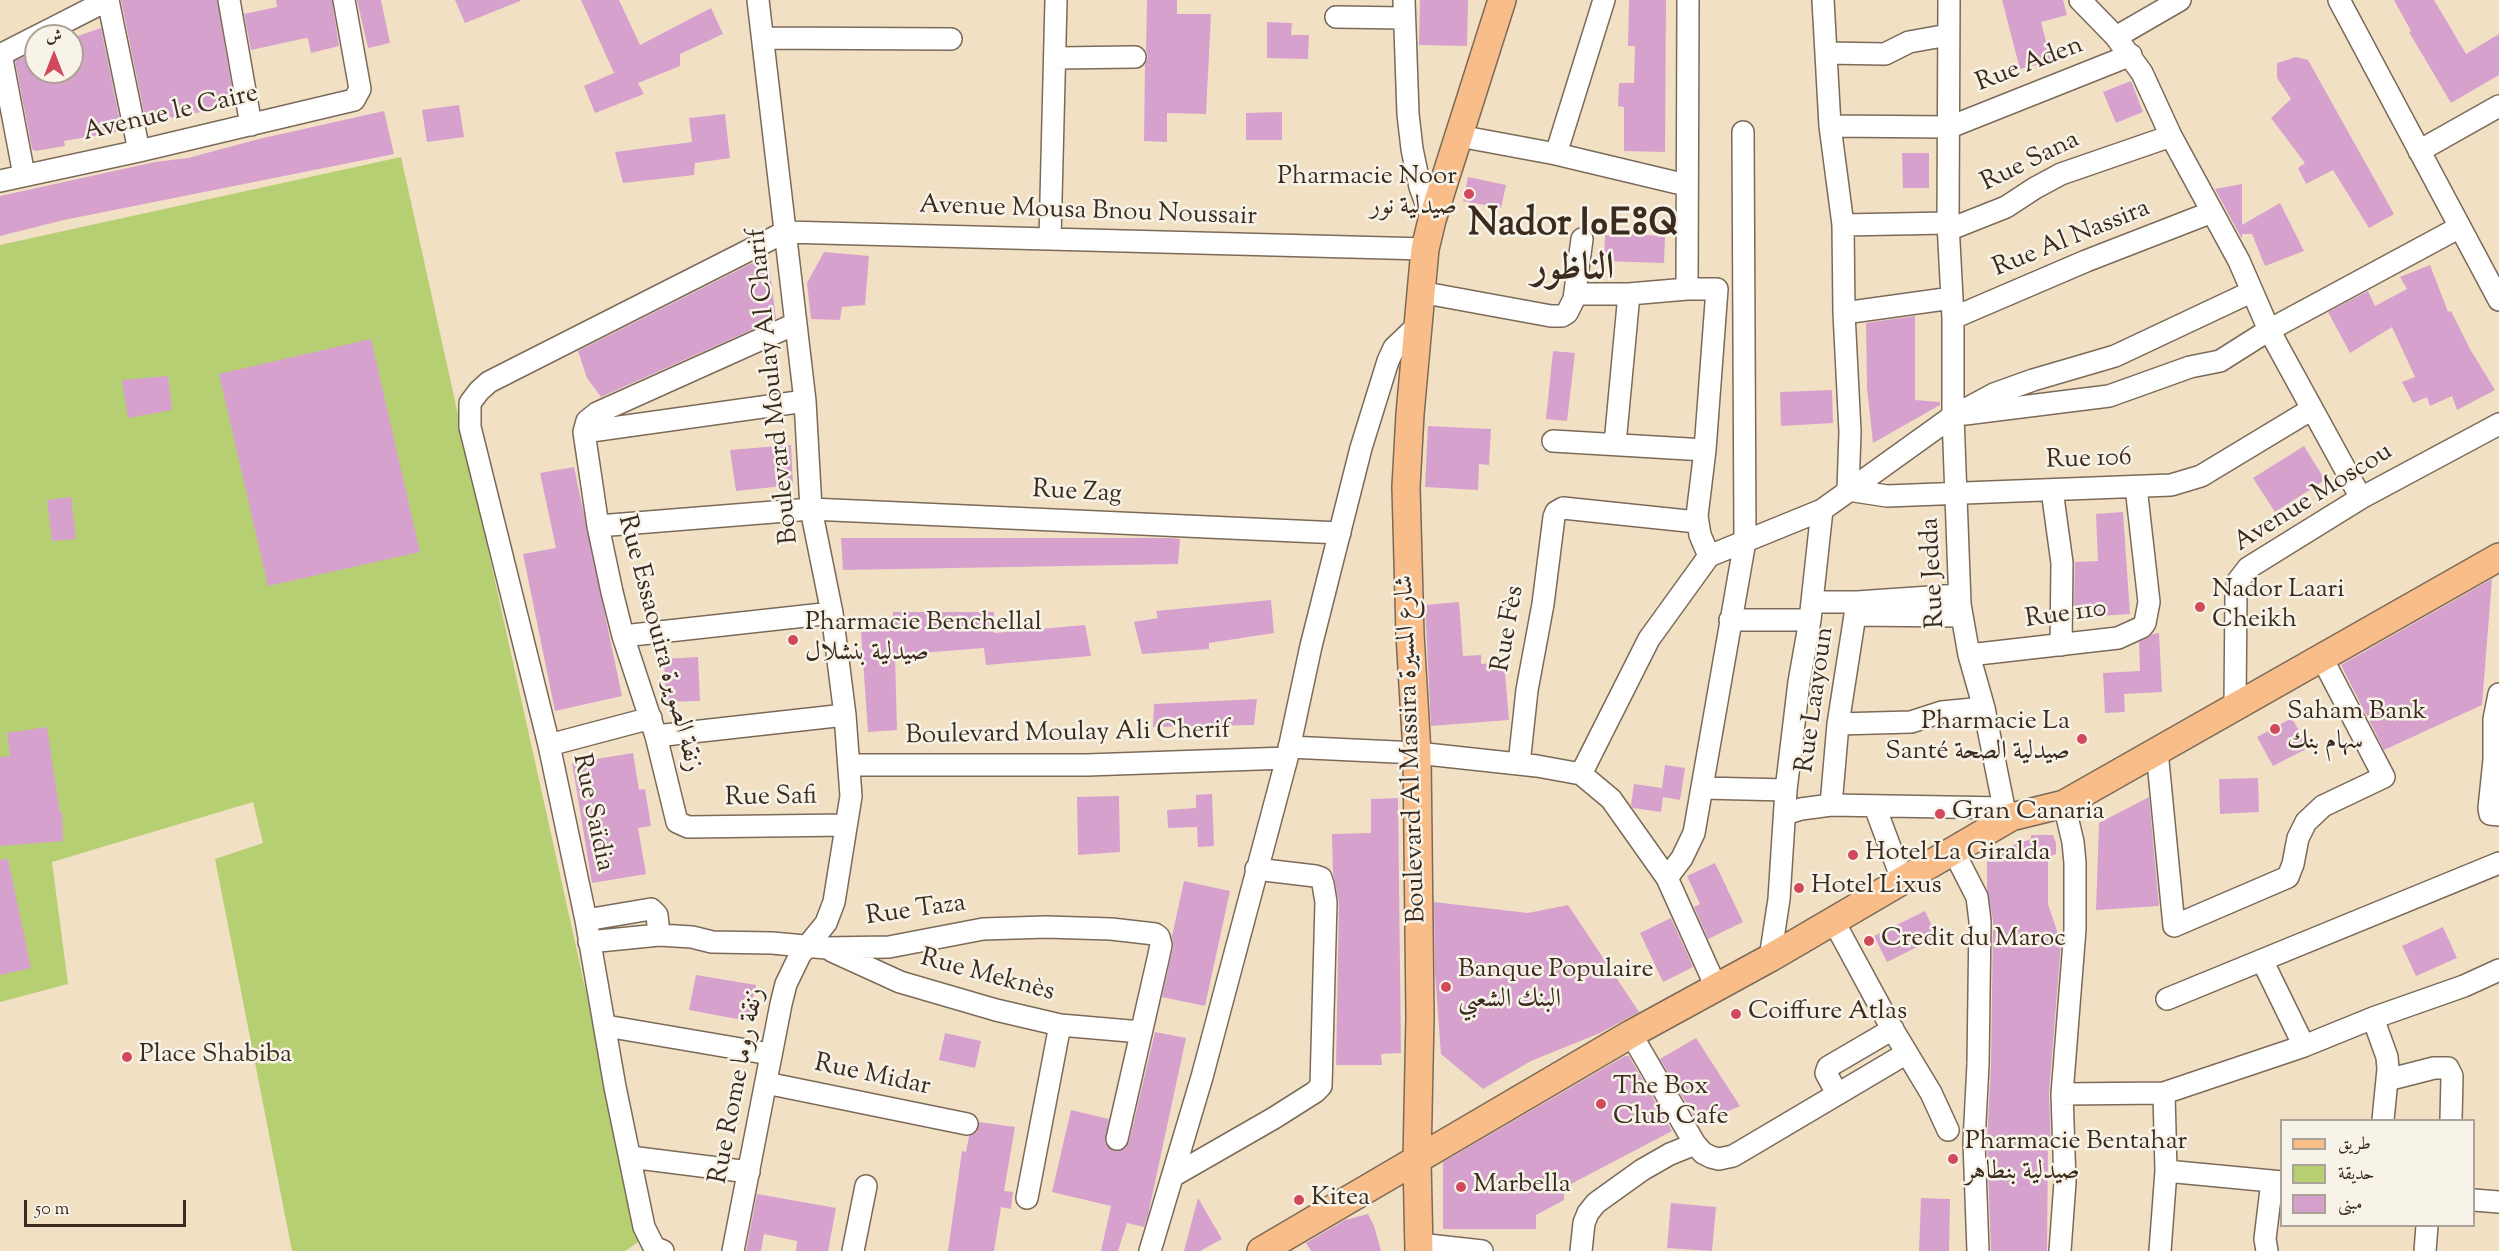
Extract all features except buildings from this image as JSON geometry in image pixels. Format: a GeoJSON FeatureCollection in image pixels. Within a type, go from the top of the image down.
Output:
{"type":"FeatureCollection","features":[{"type":"Feature","properties":{"kind":"main road","name":"Boulevard Al Massira شارع المسيرة"},"geometry":{"type":"LineString","coordinates":[[1419,1248],[1417,1160],[1420,1017],[1417,753],[1410,634],[1406,487],[1417,326],[1425,249],[1432,220],[1502,0]]}},
{"type":"Feature","properties":{"kind":"main road"},"geometry":{"type":"LineString","coordinates":[[1261,1251],[1631,1034],[1903,882],[1954,852],[2007,813],[2064,804],[2499,557]]}},
{"type":"Feature","properties":{"kind":"street"},"geometry":{"type":"LineString","coordinates":[[24,174],[1,55],[108,0],[139,152]]}},
{"type":"Feature","properties":{"kind":"street"},"geometry":{"type":"LineString","coordinates":[[229,0],[251,125]]}},
{"type":"Feature","properties":{"kind":"street","name":"Avenue le Caire"},"geometry":{"type":"LineString","coordinates":[[0,181],[24,174],[139,152],[354,100],[360,89],[344,0]]}},
{"type":"Feature","properties":{"kind":"street","name":"Boulevard Moulay Al Charif"},"geometry":{"type":"LineString","coordinates":[[758,0],[805,401],[811,509],[832,613],[850,765]]}},
{"type":"Feature","properties":{"kind":"street"},"geometry":{"type":"LineString","coordinates":[[1050,239],[1056,0]]}},
{"type":"Feature","properties":{"kind":"street"},"geometry":{"type":"LineString","coordinates":[[1556,154],[1604,0]]}},
{"type":"Feature","properties":{"kind":"street"},"geometry":{"type":"LineString","coordinates":[[1687,289],[1688,0]]}},
{"type":"Feature","properties":{"kind":"street"},"geometry":{"type":"LineString","coordinates":[[1823,0],[1830,126],[1843,225],[1844,313],[1850,432],[1848,490]]}},
{"type":"Feature","properties":{"kind":"street","name":"Rue Jedda"},"geometry":{"type":"LineString","coordinates":[[1949,0],[1948,226],[1952,308],[1953,416],[1958,492],[1959,595],[1961,616],[2007,813]]}},
{"type":"Feature","properties":{"kind":"street"},"geometry":{"type":"LineString","coordinates":[[2080,0],[2116,37],[2142,73],[2171,136],[2239,261],[2270,330],[2361,498]]}},
{"type":"Feature","properties":{"kind":"street"},"geometry":{"type":"LineString","coordinates":[[2116,37],[2180,0]]}},
{"type":"Feature","properties":{"kind":"street"},"geometry":{"type":"LineString","coordinates":[[2339,0],[2499,300]]}},
{"type":"Feature","properties":{"kind":"street"},"geometry":{"type":"LineString","coordinates":[[1336,17],[1404,9],[1408,114],[1412,148],[1420,187],[1432,220]]}},
{"type":"Feature","properties":{"kind":"street"},"geometry":{"type":"LineString","coordinates":[[1826,53],[1885,54],[1909,42],[1948,35]]}},
{"type":"Feature","properties":{"kind":"street"},"geometry":{"type":"LineString","coordinates":[[762,38],[951,39]]}},
{"type":"Feature","properties":{"kind":"street","name":"Rue Aden"},"geometry":{"type":"LineString","coordinates":[[1950,127],[2131,56]]}},
{"type":"Feature","properties":{"kind":"street"},"geometry":{"type":"LineString","coordinates":[[1056,58],[1134,57]]}},
{"type":"Feature","properties":{"kind":"street"},"geometry":{"type":"LineString","coordinates":[[2419,151],[2499,106]]}},
{"type":"Feature","properties":{"kind":"street"},"geometry":{"type":"LineString","coordinates":[[1830,126],[1950,127]]}},
{"type":"Feature","properties":{"kind":"street"},"geometry":{"type":"LineString","coordinates":[[1667,878],[1688,848],[1694,833],[1745,541],[1746,292],[1743,132]]}},
{"type":"Feature","properties":{"kind":"street"},"geometry":{"type":"LineString","coordinates":[[1459,136],[1556,154],[1686,185]]}},
{"type":"Feature","properties":{"kind":"street","name":"Rue Sana"},"geometry":{"type":"LineString","coordinates":[[1948,226],[2006,207],[2061,174],[2171,136]]}},
{"type":"Feature","properties":{"kind":"street","name":"Rue Al Nassira"},"geometry":{"type":"LineString","coordinates":[[1844,313],[1952,308],[2086,261],[2212,212]]}},
{"type":"Feature","properties":{"kind":"street"},"geometry":{"type":"LineString","coordinates":[[1843,225],[1948,226]]}},
{"type":"Feature","properties":{"kind":"street"},"geometry":{"type":"LineString","coordinates":[[1953,416],[2109,396],[2190,367],[2220,361],[2270,330],[2460,227]]}},
{"type":"Feature","properties":{"kind":"street","name":"Avenue Mousa Bnou Noussair"},"geometry":{"type":"LineString","coordinates":[[785,231],[1425,249]]}},
{"type":"Feature","properties":{"kind":"street","name":"Rue Saïdia"},"geometry":{"type":"LineString","coordinates":[[663,1251],[654,1247],[644,1227],[615,1088],[586,920],[549,745],[469,415],[470,403],[489,382],[785,231]]}},
{"type":"Feature","properties":{"kind":"street"},"geometry":{"type":"LineString","coordinates":[[1420,292],[1551,316],[1562,316],[1567,313],[1575,294],[1582,239]]}},
{"type":"Feature","properties":{"kind":"street"},"geometry":{"type":"LineString","coordinates":[[1575,294],[1629,294],[1687,289],[1746,292]]}},
{"type":"Feature","properties":{"kind":"street"},"geometry":{"type":"LineString","coordinates":[[1709,556],[1697,522],[1705,450],[1717,289]]}},
{"type":"Feature","properties":{"kind":"street"},"geometry":{"type":"LineString","coordinates":[[1716,987],[1667,878],[1611,799],[1581,774],[1649,639],[1709,556],[1822,510],[1953,416],[1994,394],[2115,356],[2251,292]]}},
{"type":"Feature","properties":{"kind":"street"},"geometry":{"type":"LineString","coordinates":[[1615,444],[1629,294]]}},
{"type":"Feature","properties":{"kind":"street"},"geometry":{"type":"LineString","coordinates":[[585,427],[597,413],[795,324]]}},
{"type":"Feature","properties":{"kind":"street"},"geometry":{"type":"LineString","coordinates":[[1150,1251],[1218,1020],[1288,753],[1311,646],[1361,448],[1388,361],[1394,348],[1417,326]]}},
{"type":"Feature","properties":{"kind":"street"},"geometry":{"type":"LineString","coordinates":[[585,427],[805,401]]}},
{"type":"Feature","properties":{"kind":"street","name":"Rue 106"},"geometry":{"type":"LineString","coordinates":[[1848,490],[1887,496],[2170,485],[2201,476],[2312,409]]}},
{"type":"Feature","properties":{"kind":"street","name":"Avenue Moscou"},"geometry":{"type":"LineString","coordinates":[[2235,706],[2238,581],[2248,568],[2361,498],[2499,424]]}},
{"type":"Feature","properties":{"kind":"street","name":"Rue Essaouira زنقة الصويرة"},"geometry":{"type":"LineString","coordinates":[[585,427],[598,526],[623,636],[654,727],[677,822],[682,826],[697,827]]}},
{"type":"Feature","properties":{"kind":"street"},"geometry":{"type":"LineString","coordinates":[[1553,441],[1705,450]]}},
{"type":"Feature","properties":{"kind":"street","name":"Rue 110"},"geometry":{"type":"LineString","coordinates":[[1970,655],[2118,638],[2136,631],[2145,622],[2149,602],[2136,487]]}},
{"type":"Feature","properties":{"kind":"street"},"geometry":{"type":"LineString","coordinates":[[2052,490],[2062,563],[2061,645]]}},
{"type":"Feature","properties":{"kind":"street","name":"Rue Fès"},"geometry":{"type":"LineString","coordinates":[[1519,764],[1527,690],[1543,604],[1556,512],[1563,508],[1697,522]]}},
{"type":"Feature","properties":{"kind":"street","name":"Rue Zag"},"geometry":{"type":"LineString","coordinates":[[598,526],[811,509],[1340,533]]}},
{"type":"Feature","properties":{"kind":"street"},"geometry":{"type":"LineString","coordinates":[[1770,958],[1779,899],[1785,790],[1811,611],[1822,510]]}},
{"type":"Feature","properties":{"kind":"street"},"geometry":{"type":"LineString","coordinates":[[1730,620],[1811,611],[1856,609],[1959,595]]}},
{"type":"Feature","properties":{"kind":"street"},"geometry":{"type":"LineString","coordinates":[[1856,609],[1961,616]]}},
{"type":"Feature","properties":{"kind":"street","name":"Rue Laayoun"},"geometry":{"type":"LineString","coordinates":[[1831,805],[1838,724],[1856,609]]}},
{"type":"Feature","properties":{"kind":"street"},"geometry":{"type":"LineString","coordinates":[[623,636],[832,613]]}},
{"type":"Feature","properties":{"kind":"street"},"geometry":{"type":"LineString","coordinates":[[2157,751],[2174,926],[2288,877],[2294,864],[2298,838],[2306,822],[2323,807],[2384,777],[2322,657]]}},
{"type":"Feature","properties":{"kind":"street"},"geometry":{"type":"LineString","coordinates":[[2499,694],[2494,719],[2494,760],[2489,808],[2490,814],[2499,815]]}},
{"type":"Feature","properties":{"kind":"street"},"geometry":{"type":"LineString","coordinates":[[1838,724],[1911,722],[1942,712],[1984,708]]}},
{"type":"Feature","properties":{"kind":"street"},"geometry":{"type":"LineString","coordinates":[[549,745],[654,727],[845,715]]}},
{"type":"Feature","properties":{"kind":"street","name":"Boulevard Moulay Ali Cherif"},"geometry":{"type":"LineString","coordinates":[[850,765],[1087,765],[1288,753],[1417,753],[1519,764],[1581,774]]}},
{"type":"Feature","properties":{"kind":"street","name":"Rue Rome زنقة روما"},"geometry":{"type":"LineString","coordinates":[[733,1251],[770,1054],[786,984],[800,955],[817,947],[834,902],[851,796],[850,765]]}},
{"type":"Feature","properties":{"kind":"street"},"geometry":{"type":"LineString","coordinates":[[1703,788],[1785,790]]}},
{"type":"Feature","properties":{"kind":"street"},"geometry":{"type":"LineString","coordinates":[[2060,1251],[2065,1182],[2062,1094],[2076,929],[2073,842],[2064,804]]}},
{"type":"Feature","properties":{"kind":"street"},"geometry":{"type":"LineString","coordinates":[[1785,814],[1809,807],[1831,805],[2007,813]]}},
{"type":"Feature","properties":{"kind":"street"},"geometry":{"type":"LineString","coordinates":[[1875,807],[1903,882]]}},
{"type":"Feature","properties":{"kind":"street","name":"Rue Safi"},"geometry":{"type":"LineString","coordinates":[[697,827],[846,825]]}},
{"type":"Feature","properties":{"kind":"street"},"geometry":{"type":"LineString","coordinates":[[1954,852],[1977,897],[1980,921],[1978,1064],[1974,1142],[1978,1251]]}},
{"type":"Feature","properties":{"kind":"street"},"geometry":{"type":"LineString","coordinates":[[2167,999],[2263,962],[2499,863]]}},
{"type":"Feature","properties":{"kind":"street"},"geometry":{"type":"LineString","coordinates":[[1173,1176],[1282,1113],[1316,1092],[1321,1086],[1326,902],[1323,884],[1321,878],[1316,876],[1256,869]]}},
{"type":"Feature","properties":{"kind":"street"},"geometry":{"type":"LineString","coordinates":[[586,920],[651,909],[657,915],[659,934]]}},
{"type":"Feature","properties":{"kind":"street"},"geometry":{"type":"LineString","coordinates":[[1833,920],[1931,1093],[1948,1130]]}},
{"type":"Feature","properties":{"kind":"street","name":"Rue Taza"},"geometry":{"type":"LineString","coordinates":[[589,942],[659,934],[692,937],[712,942],[817,947],[889,947],[970,930],[1046,927],[1111,929],[1155,934],[1159,937],[1161,945],[1141,1032]]}},
{"type":"Feature","properties":{"kind":"street","name":"Rue Meknès"},"geometry":{"type":"LineString","coordinates":[[817,947],[900,982],[996,1010],[1060,1025],[1141,1032]]}},
{"type":"Feature","properties":{"kind":"street"},"geometry":{"type":"LineString","coordinates":[[2263,962],[2304,1046]]}},
{"type":"Feature","properties":{"kind":"street"},"geometry":{"type":"LineString","coordinates":[[2062,1094],[2164,1093],[2304,1046],[2373,1018],[2464,986],[2499,970]]}},
{"type":"Feature","properties":{"kind":"street"},"geometry":{"type":"LineString","coordinates":[[2373,1018],[2387,1057],[2383,1119]]}},
{"type":"Feature","properties":{"kind":"street"},"geometry":{"type":"LineString","coordinates":[[1027,1197],[1060,1025]]}},
{"type":"Feature","properties":{"kind":"street"},"geometry":{"type":"LineString","coordinates":[[606,1026],[770,1054]]}},
{"type":"Feature","properties":{"kind":"street"},"geometry":{"type":"LineString","coordinates":[[1840,1090],[1834,1088],[1826,1073],[1828,1067],[1893,1029]]}},
{"type":"Feature","properties":{"kind":"street"},"geometry":{"type":"LineString","coordinates":[[1117,1139],[1141,1032]]}},
{"type":"Feature","properties":{"kind":"street"},"geometry":{"type":"LineString","coordinates":[[1631,1034],[1695,1144],[1703,1154],[1719,1159],[1733,1156],[1840,1090],[1907,1053]]}},
{"type":"Feature","properties":{"kind":"street"},"geometry":{"type":"LineString","coordinates":[[2387,1080],[2444,1066],[2451,1072],[2451,1119]]}},
{"type":"Feature","properties":{"kind":"street","name":"Rue Midar"},"geometry":{"type":"LineString","coordinates":[[766,1083],[967,1124]]}},
{"type":"Feature","properties":{"kind":"street"},"geometry":{"type":"LineString","coordinates":[[2160,1251],[2166,1171],[2164,1093]]}},
{"type":"Feature","properties":{"kind":"street"},"geometry":{"type":"LineString","coordinates":[[1581,1251],[1584,1223],[1596,1203],[1642,1170],[1670,1154],[1695,1144]]}},
{"type":"Feature","properties":{"kind":"street"},"geometry":{"type":"LineString","coordinates":[[630,1157],[749,1172]]}},
{"type":"Feature","properties":{"kind":"street"},"geometry":{"type":"LineString","coordinates":[[2166,1171],[2277,1181],[2265,1239],[2267,1251]]}},
{"type":"Feature","properties":{"kind":"street"},"geometry":{"type":"LineString","coordinates":[[853,1251],[866,1186]]}},
{"type":"Feature","properties":{"kind":"street"},"geometry":{"type":"LineString","coordinates":[[2475,1200],[2499,1202]]}},
{"type":"Feature","properties":{"kind":"street"},"geometry":{"type":"LineString","coordinates":[[2425,1251],[2427,1227]]}},
{"type":"Feature","properties":{"kind":"street"},"geometry":{"type":"LineString","coordinates":[[1419,1248],[1482,1251]]}},
{"type":"Feature","properties":{"kind":"green space"},"geometry":{"type":"Polygon","coordinates":[[[401,157],[641,1240],[625,1251],[292,1251],[215,859],[263,843],[253,802],[52,862],[68,984],[0,1002],[0,245],[401,157]]]}},
{"type":"Feature","properties":{"kind":"place","name":"Pharmacie Noor صيدلية نور"},"geometry":{"type":"Point","coordinates":[1469,194]}},
{"type":"Feature","properties":{"kind":"place","name":"Nador Laari Cheikh"},"geometry":{"type":"Point","coordinates":[2200,607]}},
{"type":"Feature","properties":{"kind":"place","name":"Pharmacie Benchellal صيدلية بنشلال"},"geometry":{"type":"Point","coordinates":[793,640]}},
{"type":"Feature","properties":{"kind":"place","name":"Saham Bank سهام بنك"},"geometry":{"type":"Point","coordinates":[2275,729]}},
{"type":"Feature","properties":{"kind":"place","name":"Pharmacie La Santé صيدلية الصحة"},"geometry":{"type":"Point","coordinates":[2082,739]}},
{"type":"Feature","properties":{"kind":"place","name":"Gran Canaria"},"geometry":{"type":"Point","coordinates":[1940,814]}},
{"type":"Feature","properties":{"kind":"place","name":"Hotel La Giralda"},"geometry":{"type":"Point","coordinates":[1853,855]}},
{"type":"Feature","properties":{"kind":"place","name":"Hotel Lixus"},"geometry":{"type":"Point","coordinates":[1799,888]}},
{"type":"Feature","properties":{"kind":"place","name":"Credit du Maroc"},"geometry":{"type":"Point","coordinates":[1869,941]}},
{"type":"Feature","properties":{"kind":"place","name":"Banque Populaire البنك الشعبي"},"geometry":{"type":"Point","coordinates":[1446,987]}},
{"type":"Feature","properties":{"kind":"place","name":"Coiffure Atlas"},"geometry":{"type":"Point","coordinates":[1736,1014]}},
{"type":"Feature","properties":{"kind":"place","name":"Place Shabiba"},"geometry":{"type":"Point","coordinates":[127,1057]}},
{"type":"Feature","properties":{"kind":"place","name":"The Box Club Cafe"},"geometry":{"type":"Point","coordinates":[1601,1104]}},
{"type":"Feature","properties":{"kind":"place","name":"Pharmacie Bentahar صيدلية بنطاهر"},"geometry":{"type":"Point","coordinates":[1953,1159]}},
{"type":"Feature","properties":{"kind":"place","name":"Marbella"},"geometry":{"type":"Point","coordinates":[1461,1187]}},
{"type":"Feature","properties":{"kind":"place","name":"Kitea"},"geometry":{"type":"Point","coordinates":[1299,1200]}},
{"type":"Feature","properties":{"kind":"district","name":"Nador ⵏⴰⴹⵓⵕ الناظور"},"geometry":{"type":"Point","coordinates":[1573,250]}}]}
